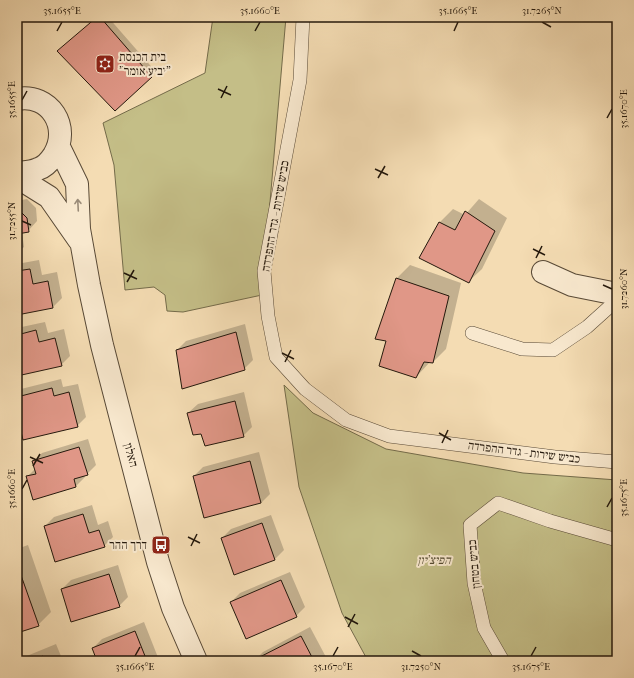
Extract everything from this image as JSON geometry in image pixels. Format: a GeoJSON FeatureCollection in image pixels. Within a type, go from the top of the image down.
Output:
{"type":"FeatureCollection","features":[{"type":"Feature","properties":{"kind":"street"},"geometry":{"type":"LineString","coordinates":[[17,99],[24,98],[42,102],[52,110],[57,118],[61,131],[59,147],[50,162],[39,169],[17,173]]}},
{"type":"Feature","properties":{"kind":"street","name":"האלון"},"geometry":{"type":"LineString","coordinates":[[59,147],[77,184],[79,229],[89,285],[102,345],[158,562],[173,608],[196,661]]}},
{"type":"Feature","properties":{"kind":"street","name":"האלון"},"geometry":{"type":"LineString","coordinates":[[17,176],[49,197],[82,244]]}},
{"type":"Feature","properties":{"kind":"street"},"geometry":{"type":"LineString","coordinates":[[543,272],[572,285],[617,294]]}},
{"type":"Feature","properties":{"kind":"lane","name":"כביש שירות - גדר ההפרדה"},"geometry":{"type":"LineString","coordinates":[[303,17],[300,80],[264,271],[268,316],[276,357],[304,389],[346,420],[389,436],[555,457],[617,462]]}},
{"type":"Feature","properties":{"kind":"lane"},"geometry":{"type":"LineString","coordinates":[[472,333],[522,349],[553,350],[587,327],[617,300]]}},
{"type":"Feature","properties":{"kind":"lane","name":"כביש בטחון"},"geometry":{"type":"LineString","coordinates":[[503,661],[484,628],[482,620],[474,584],[470,525],[498,503],[558,524],[617,540]]}},
{"type":"Feature","properties":{"kind":"green space"},"geometry":{"type":"Polygon","coordinates":[[[213,17],[286,17],[262,295],[183,312],[167,311],[165,295],[154,287],[125,290],[114,165],[103,123],[205,73],[213,17]]]}},
{"type":"Feature","properties":{"kind":"green space","name":"הפיצ'יון"},"geometry":{"type":"Polygon","coordinates":[[[284,385],[313,413],[386,449],[523,473],[617,480],[617,661],[368,661],[342,613],[299,487],[284,385]]]}},
{"type":"Feature","properties":{"kind":"building","name":"בית הכנסת \"יביע אומר\""},"geometry":{"type":"Polygon","coordinates":[[[97,17],[100,17],[152,77],[115,111],[57,51],[97,17]]]}},
{"type":"Feature","properties":{"kind":"building"},"geometry":{"type":"Polygon","coordinates":[[[17,208],[27,218],[29,232],[17,234],[17,208]]]}},
{"type":"Feature","properties":{"kind":"building"},"geometry":{"type":"Polygon","coordinates":[[[465,211],[495,231],[469,283],[419,258],[439,222],[455,230],[465,211]]]}},
{"type":"Feature","properties":{"kind":"building"},"geometry":{"type":"Polygon","coordinates":[[[30,269],[33,284],[48,281],[53,308],[17,315],[17,271],[30,269]]]}},
{"type":"Feature","properties":{"kind":"building"},"geometry":{"type":"Polygon","coordinates":[[[396,278],[449,296],[433,363],[424,362],[416,378],[379,366],[386,341],[375,339],[396,278]]]}},
{"type":"Feature","properties":{"kind":"building"},"geometry":{"type":"Polygon","coordinates":[[[36,330],[39,342],[55,338],[62,366],[17,376],[17,335],[36,330]]]}},
{"type":"Feature","properties":{"kind":"building"},"geometry":{"type":"Polygon","coordinates":[[[236,332],[245,370],[182,389],[176,350],[236,332]]]}},
{"type":"Feature","properties":{"kind":"building"},"geometry":{"type":"Polygon","coordinates":[[[52,388],[54,396],[69,392],[78,427],[23,440],[17,415],[17,397],[52,388]]]}},
{"type":"Feature","properties":{"kind":"building"},"geometry":{"type":"Polygon","coordinates":[[[235,401],[244,437],[205,446],[201,434],[193,435],[187,413],[235,401]]]}},
{"type":"Feature","properties":{"kind":"building"},"geometry":{"type":"Polygon","coordinates":[[[79,447],[88,475],[74,479],[76,487],[33,500],[26,476],[36,474],[32,461],[79,447]]]}},
{"type":"Feature","properties":{"kind":"building"},"geometry":{"type":"Polygon","coordinates":[[[250,461],[261,503],[204,518],[193,476],[250,461]]]}},
{"type":"Feature","properties":{"kind":"building"},"geometry":{"type":"Polygon","coordinates":[[[83,514],[89,533],[99,530],[105,547],[55,562],[44,526],[83,514]]]}},
{"type":"Feature","properties":{"kind":"building"},"geometry":{"type":"Polygon","coordinates":[[[262,523],[275,560],[234,575],[221,538],[262,523]]]}},
{"type":"Feature","properties":{"kind":"building"},"geometry":{"type":"Polygon","coordinates":[[[17,564],[39,626],[17,633],[17,564]]]}},
{"type":"Feature","properties":{"kind":"building"},"geometry":{"type":"Polygon","coordinates":[[[109,574],[120,607],[71,622],[61,589],[109,574]]]}},
{"type":"Feature","properties":{"kind":"building"},"geometry":{"type":"Polygon","coordinates":[[[281,580],[297,617],[246,639],[230,602],[281,580]]]}},
{"type":"Feature","properties":{"kind":"building"},"geometry":{"type":"Polygon","coordinates":[[[135,631],[147,661],[97,661],[92,648],[135,631]]]}},
{"type":"Feature","properties":{"kind":"building"},"geometry":{"type":"Polygon","coordinates":[[[301,636],[314,661],[252,661],[301,636]]]}},
{"type":"Feature","properties":{"kind":"building"},"geometry":{"type":"Polygon","coordinates":[[[43,656],[45,661],[31,661],[43,656]]]}},
{"type":"Feature","properties":{"kind":"place","name":"בית הכנסת \"יביע אומר\""},"geometry":{"type":"Point","coordinates":[105,64]}},
{"type":"Feature","properties":{"kind":"place","name":"דרך ההר"},"geometry":{"type":"Point","coordinates":[161,545]}}]}
